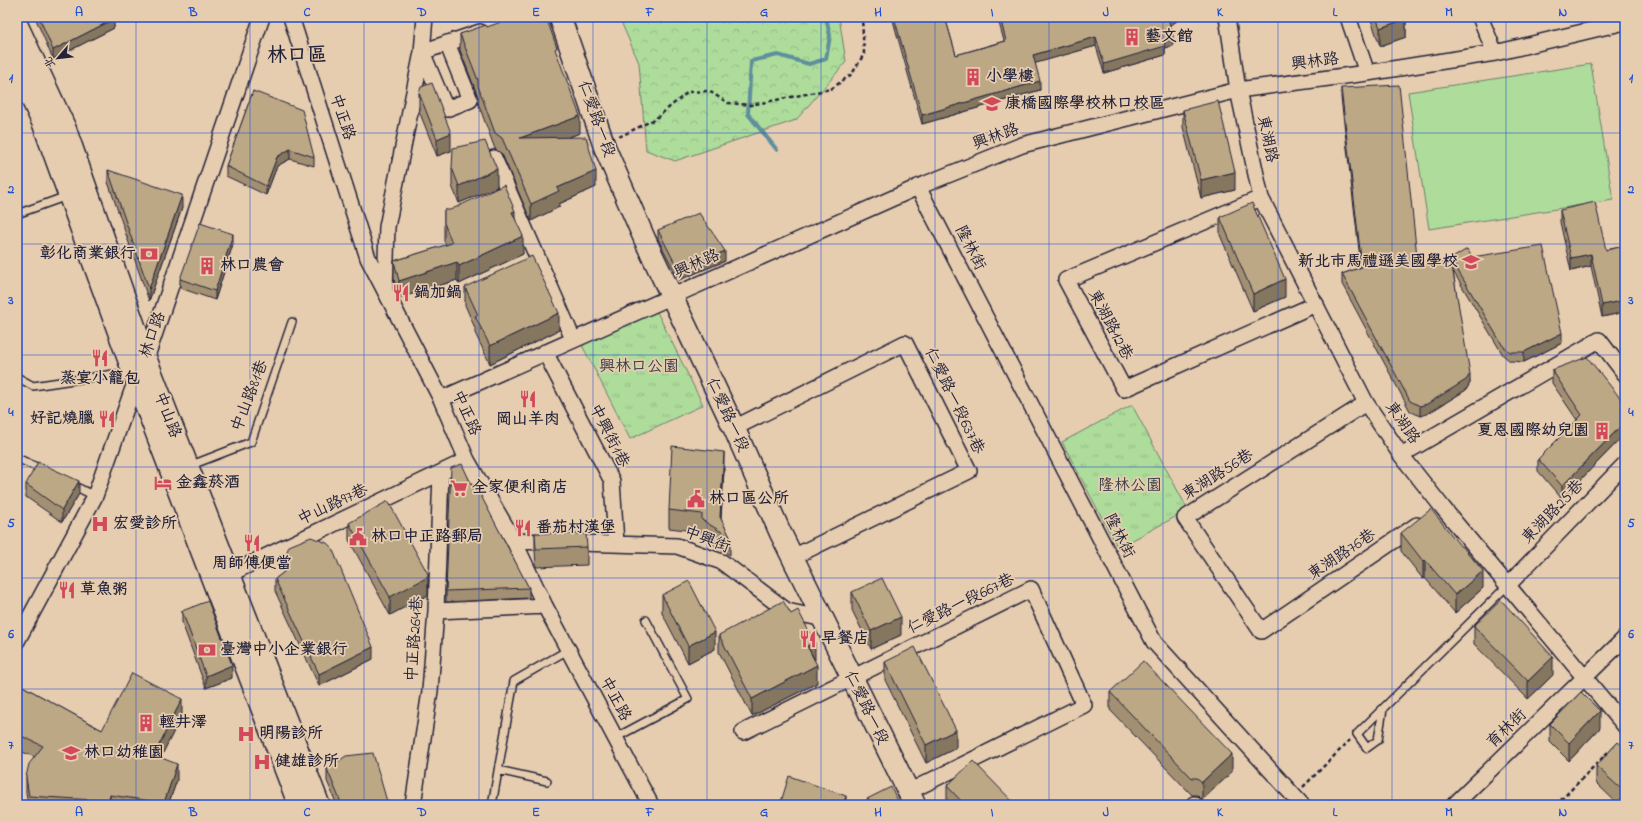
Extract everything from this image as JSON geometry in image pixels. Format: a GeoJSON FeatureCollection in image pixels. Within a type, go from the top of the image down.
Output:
{"type":"FeatureCollection","features":[{"type":"Feature","properties":{"kind":"main road","name":"仁愛路一段"},"geometry":{"type":"LineString","coordinates":[[560,17],[604,144],[670,295],[734,428],[793,557],[911,798]]}},
{"type":"Feature","properties":{"kind":"main road","name":"中山路"},"geometry":{"type":"LineString","coordinates":[[17,25],[65,128],[146,359],[187,466],[221,578],[299,805]]}},
{"type":"Feature","properties":{"kind":"main road","name":"中山路"},"geometry":{"type":"LineString","coordinates":[[17,68],[43,123],[136,380],[319,805]]}},
{"type":"Feature","properties":{"kind":"main road","name":"林口路"},"geometry":{"type":"LineString","coordinates":[[136,380],[146,359]]}},
{"type":"Feature","properties":{"kind":"street","name":"林口路"},"geometry":{"type":"LineString","coordinates":[[146,359],[262,17]]}},
{"type":"Feature","properties":{"kind":"street","name":"中正路"},"geometry":{"type":"LineString","coordinates":[[291,17],[368,258],[385,294],[441,399],[467,460],[514,541],[545,606],[651,805]]}},
{"type":"Feature","properties":{"kind":"street"},"geometry":{"type":"LineString","coordinates":[[385,294],[388,227],[422,52],[425,17]]}},
{"type":"Feature","properties":{"kind":"street","name":"東湖路"},"geometry":{"type":"LineString","coordinates":[[1227,17],[1238,90],[1261,198],[1366,403],[1402,455],[1442,508],[1625,726]]}},
{"type":"Feature","properties":{"kind":"street"},"geometry":{"type":"LineString","coordinates":[[1348,17],[1367,74]]}},
{"type":"Feature","properties":{"kind":"street"},"geometry":{"type":"LineString","coordinates":[[1480,17],[1495,53]]}},
{"type":"Feature","properties":{"kind":"street","name":"興林路"},"geometry":{"type":"LineString","coordinates":[[441,399],[670,295],[918,187],[1022,145],[1238,90],[1367,74],[1495,53],[1625,22]]}},
{"type":"Feature","properties":{"kind":"street"},"geometry":{"type":"LineString","coordinates":[[422,52],[497,27]]}},
{"type":"Feature","properties":{"kind":"street"},"geometry":{"type":"LineString","coordinates":[[422,52],[446,109],[470,100],[447,43]]}},
{"type":"Feature","properties":{"kind":"street"},"geometry":{"type":"LineString","coordinates":[[494,158],[573,339]]}},
{"type":"Feature","properties":{"kind":"street","name":"隆林街"},"geometry":{"type":"LineString","coordinates":[[918,187],[1154,642],[1298,801]]}},
{"type":"Feature","properties":{"kind":"street"},"geometry":{"type":"LineString","coordinates":[[495,197],[509,191]]}},
{"type":"Feature","properties":{"kind":"street","name":"東湖路12巷"},"geometry":{"type":"LineString","coordinates":[[1261,198],[1066,280],[1124,388],[1316,304]]}},
{"type":"Feature","properties":{"kind":"street"},"geometry":{"type":"LineString","coordinates":[[524,268],[538,261]]}},
{"type":"Feature","properties":{"kind":"street"},"geometry":{"type":"LineString","coordinates":[[1402,455],[1599,340],[1625,374]]}},
{"type":"Feature","properties":{"kind":"street","name":"仁愛路一段637巷"},"geometry":{"type":"LineString","coordinates":[[734,428],[905,343],[969,472],[793,557]]}},
{"type":"Feature","properties":{"kind":"street","name":"中興街1巷"},"geometry":{"type":"LineString","coordinates":[[545,352],[612,480],[616,543]]}},
{"type":"Feature","properties":{"kind":"street","name":"林口路"},"geometry":{"type":"LineString","coordinates":[[17,641],[95,496],[136,380]]}},
{"type":"Feature","properties":{"kind":"street","name":"東湖路56巷"},"geometry":{"type":"LineString","coordinates":[[1261,631],[1185,518],[1366,403]]}},
{"type":"Feature","properties":{"kind":"street","name":"中山路97巷"},"geometry":{"type":"LineString","coordinates":[[221,578],[467,460]]}},
{"type":"Feature","properties":{"kind":"street","name":"東湖路25巷"},"geometry":{"type":"LineString","coordinates":[[1507,586],[1625,464]]}},
{"type":"Feature","properties":{"kind":"street","name":"中正路264巷"},"geometry":{"type":"LineString","coordinates":[[413,805],[430,691],[436,611],[441,473]]}},
{"type":"Feature","properties":{"kind":"street","name":"東湖路76巷"},"geometry":{"type":"LineString","coordinates":[[1261,631],[1442,508]]}},
{"type":"Feature","properties":{"kind":"street","name":"中興街"},"geometry":{"type":"LineString","coordinates":[[514,541],[677,546],[722,562],[788,611],[824,619]]}},
{"type":"Feature","properties":{"kind":"street","name":"仁愛路一段667巷"},"geometry":{"type":"LineString","coordinates":[[851,678],[1032,589],[1084,705],[911,798]]}},
{"type":"Feature","properties":{"kind":"street"},"geometry":{"type":"LineString","coordinates":[[436,611],[545,606]]}},
{"type":"Feature","properties":{"kind":"street","name":"育林街"},"geometry":{"type":"LineString","coordinates":[[1454,805],[1625,638]]}},
{"type":"Feature","properties":{"kind":"street"},"geometry":{"type":"LineString","coordinates":[[743,732],[851,678]]}},
{"type":"Feature","properties":{"kind":"lane"},"geometry":{"type":"LineString","coordinates":[[17,214],[69,195]]}},
{"type":"Feature","properties":{"kind":"lane","name":"中山路81巷"},"geometry":{"type":"LineString","coordinates":[[187,466],[251,442],[292,322]]}},
{"type":"Feature","properties":{"kind":"lane"},"geometry":{"type":"LineString","coordinates":[[17,377],[33,386],[114,374],[136,380]]}},
{"type":"Feature","properties":{"kind":"lane"},"geometry":{"type":"LineString","coordinates":[[17,458],[52,475]]}},
{"type":"Feature","properties":{"kind":"lane"},"geometry":{"type":"LineString","coordinates":[[67,482],[95,496]]}},
{"type":"Feature","properties":{"kind":"lane"},"geometry":{"type":"LineString","coordinates":[[1383,708],[1378,740],[1367,748],[1357,734],[1383,708],[1507,586]]}},
{"type":"Feature","properties":{"kind":"lane"},"geometry":{"type":"LineString","coordinates":[[615,738],[688,698],[646,620]]}},
{"type":"Feature","properties":{"kind":"lane"},"geometry":{"type":"LineString","coordinates":[[492,805],[514,681],[568,650]]}},
{"type":"Feature","properties":{"kind":"lane"},"geometry":{"type":"LineString","coordinates":[[498,770],[547,781]]}},
{"type":"Feature","properties":{"kind":"path"},"geometry":{"type":"LineString","coordinates":[[604,144],[655,119],[688,92],[709,91],[728,103],[751,105],[831,89],[852,74],[864,54],[862,17]]}},
{"type":"Feature","properties":{"kind":"path"},"geometry":{"type":"LineString","coordinates":[[1298,801],[1357,734]]}},
{"type":"Feature","properties":{"kind":"path"},"geometry":{"type":"LineString","coordinates":[[1556,805],[1614,747]]}},
{"type":"Feature","properties":{"kind":"green space"},"geometry":{"type":"Polygon","coordinates":[[[619,17],[839,17],[846,62],[796,120],[675,161],[646,150],[639,63],[619,17]]]}},
{"type":"Feature","properties":{"kind":"green space"},"geometry":{"type":"Polygon","coordinates":[[[1591,64],[1613,200],[1429,229],[1408,92],[1591,64]]]}},
{"type":"Feature","properties":{"kind":"green space","name":"興林口公園"},"geometry":{"type":"Polygon","coordinates":[[[656,310],[703,405],[630,439],[582,345],[656,310]]]}},
{"type":"Feature","properties":{"kind":"green space","name":"隆林公園"},"geometry":{"type":"Polygon","coordinates":[[[1132,405],[1188,510],[1118,548],[1062,442],[1132,405]]]}},
{"type":"Feature","properties":{"kind":"building"},"geometry":{"type":"Polygon","coordinates":[[[39,17],[113,17],[114,19],[53,50],[39,17]]]}},
{"type":"Feature","properties":{"kind":"building"},"geometry":{"type":"Polygon","coordinates":[[[515,17],[546,17],[557,48],[555,49],[580,116],[520,138],[586,137],[596,171],[557,188],[559,191],[531,204],[502,138],[495,133],[478,86],[478,80],[460,34],[486,25],[487,27],[515,17]]]}},
{"type":"Feature","properties":{"kind":"building","name":"小學樓"},"geometry":{"type":"Polygon","coordinates":[[[894,17],[945,17],[956,55],[1006,41],[1000,17],[1169,17],[1173,36],[1164,39],[1165,46],[1104,64],[1096,37],[1033,55],[1040,81],[922,115],[894,17]]]}},
{"type":"Feature","properties":{"kind":"building"},"geometry":{"type":"Polygon","coordinates":[[[1376,17],[1406,17],[1406,19],[1380,28],[1376,17]]]}},
{"type":"Feature","properties":{"kind":"building"},"geometry":{"type":"Polygon","coordinates":[[[432,83],[451,133],[437,139],[419,93],[421,87],[432,83]]]}},
{"type":"Feature","properties":{"kind":"building"},"geometry":{"type":"Polygon","coordinates":[[[1399,85],[1418,266],[1451,260],[1470,374],[1466,380],[1427,404],[1420,406],[1410,401],[1342,274],[1362,267],[1341,88],[1399,85]]]}},
{"type":"Feature","properties":{"kind":"building"},"geometry":{"type":"Polygon","coordinates":[[[253,91],[302,110],[314,157],[290,149],[277,157],[266,186],[226,166],[253,91]]]}},
{"type":"Feature","properties":{"kind":"building"},"geometry":{"type":"Polygon","coordinates":[[[1218,101],[1235,172],[1201,180],[1183,110],[1218,101]]]}},
{"type":"Feature","properties":{"kind":"building"},"geometry":{"type":"Polygon","coordinates":[[[485,141],[497,169],[459,186],[452,168],[453,148],[485,141]]]}},
{"type":"Feature","properties":{"kind":"building","name":"彰化商業銀行"},"geometry":{"type":"Polygon","coordinates":[[[108,170],[182,195],[149,289],[108,170]]]}},
{"type":"Feature","properties":{"kind":"building"},"geometry":{"type":"Polygon","coordinates":[[[504,185],[515,211],[512,212],[523,236],[459,266],[457,262],[399,281],[394,261],[452,243],[444,223],[444,210],[450,210],[504,185]]]}},
{"type":"Feature","properties":{"kind":"building"},"geometry":{"type":"Polygon","coordinates":[[[1595,202],[1606,250],[1625,246],[1625,300],[1602,305],[1591,254],[1571,258],[1560,210],[1595,202]]]}},
{"type":"Feature","properties":{"kind":"building"},"geometry":{"type":"Polygon","coordinates":[[[1252,203],[1285,279],[1253,294],[1220,217],[1252,203]]]}},
{"type":"Feature","properties":{"kind":"building"},"geometry":{"type":"Polygon","coordinates":[[[699,213],[725,251],[679,271],[658,230],[699,213]]]}},
{"type":"Feature","properties":{"kind":"building","name":"林口農會"},"geometry":{"type":"Polygon","coordinates":[[[200,223],[233,234],[215,291],[180,279],[200,223]]]}},
{"type":"Feature","properties":{"kind":"building"},"geometry":{"type":"Polygon","coordinates":[[[1543,246],[1562,333],[1524,352],[1510,352],[1503,346],[1451,259],[1467,249],[1472,257],[1543,246]]]}},
{"type":"Feature","properties":{"kind":"building"},"geometry":{"type":"Polygon","coordinates":[[[532,256],[559,313],[490,346],[475,316],[478,315],[465,287],[532,256]]]}},
{"type":"Feature","properties":{"kind":"building","name":"夏恩國際幼兒園"},"geometry":{"type":"Polygon","coordinates":[[[1587,357],[1625,404],[1625,422],[1562,486],[1538,459],[1582,415],[1552,370],[1587,357]]]}},
{"type":"Feature","properties":{"kind":"building","name":"林口區公所"},"geometry":{"type":"Polygon","coordinates":[[[672,446],[724,452],[720,517],[730,537],[702,520],[702,514],[669,510],[672,446]]]}},
{"type":"Feature","properties":{"kind":"building"},"geometry":{"type":"Polygon","coordinates":[[[38,462],[79,481],[62,510],[26,484],[38,462]]]}},
{"type":"Feature","properties":{"kind":"building"},"geometry":{"type":"Polygon","coordinates":[[[462,464],[473,488],[477,488],[529,588],[446,591],[451,468],[462,464]]]}},
{"type":"Feature","properties":{"kind":"building"},"geometry":{"type":"Polygon","coordinates":[[[388,501],[428,574],[428,577],[390,597],[349,523],[388,501]]]}},
{"type":"Feature","properties":{"kind":"building"},"geometry":{"type":"Polygon","coordinates":[[[1431,509],[1461,547],[1462,546],[1483,571],[1455,595],[1425,560],[1423,561],[1401,533],[1431,509]]]}},
{"type":"Feature","properties":{"kind":"building"},"geometry":{"type":"Polygon","coordinates":[[[535,533],[586,534],[587,547],[536,549],[535,533]]]}},
{"type":"Feature","properties":{"kind":"building"},"geometry":{"type":"Polygon","coordinates":[[[311,537],[327,543],[332,548],[373,647],[319,674],[275,579],[285,571],[284,560],[289,546],[311,537]]]}},
{"type":"Feature","properties":{"kind":"building"},"geometry":{"type":"Polygon","coordinates":[[[882,578],[901,617],[871,631],[852,592],[882,578]]]}},
{"type":"Feature","properties":{"kind":"building"},"geometry":{"type":"Polygon","coordinates":[[[689,581],[715,632],[688,646],[662,595],[689,581]]]}},
{"type":"Feature","properties":{"kind":"building"},"geometry":{"type":"Polygon","coordinates":[[[1501,600],[1553,657],[1528,681],[1474,626],[1501,600]]]}},
{"type":"Feature","properties":{"kind":"building","name":"臺灣中小企業銀行"},"geometry":{"type":"Polygon","coordinates":[[[208,601],[232,665],[206,676],[182,611],[208,601]]]}},
{"type":"Feature","properties":{"kind":"building"},"geometry":{"type":"Polygon","coordinates":[[[783,601],[791,614],[798,610],[815,643],[807,646],[817,665],[752,699],[719,635],[783,601]]]}},
{"type":"Feature","properties":{"kind":"building"},"geometry":{"type":"Polygon","coordinates":[[[915,647],[956,730],[926,745],[885,662],[915,647]]]}},
{"type":"Feature","properties":{"kind":"building"},"geometry":{"type":"Polygon","coordinates":[[[1143,661],[1232,754],[1202,782],[1197,778],[1192,778],[1110,692],[1143,661]]]}},
{"type":"Feature","properties":{"kind":"building"},"geometry":{"type":"Polygon","coordinates":[[[132,673],[182,699],[154,755],[177,764],[164,803],[110,795],[109,801],[29,796],[26,777],[29,764],[43,746],[17,734],[17,683],[102,730],[132,673]]]}},
{"type":"Feature","properties":{"kind":"building"},"geometry":{"type":"Polygon","coordinates":[[[1581,692],[1600,711],[1569,743],[1550,724],[1581,692]]]}},
{"type":"Feature","properties":{"kind":"building"},"geometry":{"type":"Polygon","coordinates":[[[1618,742],[1625,748],[1625,785],[1621,789],[1596,766],[1618,742]]]}},
{"type":"Feature","properties":{"kind":"building"},"geometry":{"type":"Polygon","coordinates":[[[373,753],[388,805],[342,805],[327,769],[346,756],[373,753]]]}},
{"type":"Feature","properties":{"kind":"building"},"geometry":{"type":"Polygon","coordinates":[[[973,761],[1016,805],[965,805],[947,786],[973,761]]]}},
{"type":"Feature","properties":{"kind":"building"},"geometry":{"type":"Polygon","coordinates":[[[789,776],[846,796],[843,805],[780,805],[789,776]]]}},
{"type":"Feature","properties":{"kind":"building"},"geometry":{"type":"Polygon","coordinates":[[[891,787],[900,805],[870,805],[867,799],[891,787]]]}},
{"type":"Feature","properties":{"kind":"waterway"},"geometry":{"type":"LineString","coordinates":[[777,150],[748,114],[751,61],[778,55],[809,64],[826,59],[830,36],[826,17]]}},
{"type":"Feature","properties":{"kind":"place","name":"藝文館"},"geometry":{"type":"Point","coordinates":[1132,37]}},
{"type":"Feature","properties":{"kind":"place","name":"小學樓"},"geometry":{"type":"Point","coordinates":[973,77]}},
{"type":"Feature","properties":{"kind":"place","name":"康橋國際學校林口校區"},"geometry":{"type":"Point","coordinates":[992,104]}},
{"type":"Feature","properties":{"kind":"place","name":"彰化商業銀行"},"geometry":{"type":"Point","coordinates":[149,254]}},
{"type":"Feature","properties":{"kind":"place","name":"新北市馬禮遜美國學校"},"geometry":{"type":"Point","coordinates":[1471,262]}},
{"type":"Feature","properties":{"kind":"place","name":"林口農會"},"geometry":{"type":"Point","coordinates":[207,266]}},
{"type":"Feature","properties":{"kind":"place","name":"鍋加鍋"},"geometry":{"type":"Point","coordinates":[401,293]}},
{"type":"Feature","properties":{"kind":"place","name":"蒸宴小籠包"},"geometry":{"type":"Point","coordinates":[100,358]}},
{"type":"Feature","properties":{"kind":"place","name":"岡山羊肉"},"geometry":{"type":"Point","coordinates":[528,399]}},
{"type":"Feature","properties":{"kind":"place","name":"好記燒臘"},"geometry":{"type":"Point","coordinates":[107,419]}},
{"type":"Feature","properties":{"kind":"place","name":"夏恩國際幼兒園"},"geometry":{"type":"Point","coordinates":[1602,431]}},
{"type":"Feature","properties":{"kind":"place","name":"金鑫菸酒"},"geometry":{"type":"Point","coordinates":[163,483]}},
{"type":"Feature","properties":{"kind":"place","name":"全家便利商店"},"geometry":{"type":"Point","coordinates":[459,488]}},
{"type":"Feature","properties":{"kind":"place","name":"林口區公所"},"geometry":{"type":"Point","coordinates":[696,499]}},
{"type":"Feature","properties":{"kind":"place","name":"宏愛診所"},"geometry":{"type":"Point","coordinates":[100,524]}},
{"type":"Feature","properties":{"kind":"place","name":"番茄村漢堡"},"geometry":{"type":"Point","coordinates":[523,528]}},
{"type":"Feature","properties":{"kind":"place","name":"林口中正路郵局"},"geometry":{"type":"Point","coordinates":[358,537]}},
{"type":"Feature","properties":{"kind":"place","name":"周師傅便當"},"geometry":{"type":"Point","coordinates":[252,543]}},
{"type":"Feature","properties":{"kind":"place","name":"草魚粥"},"geometry":{"type":"Point","coordinates":[67,590]}},
{"type":"Feature","properties":{"kind":"place","name":"早餐店"},"geometry":{"type":"Point","coordinates":[808,639]}},
{"type":"Feature","properties":{"kind":"place","name":"臺灣中小企業銀行"},"geometry":{"type":"Point","coordinates":[207,650]}},
{"type":"Feature","properties":{"kind":"place","name":"輕井澤"},"geometry":{"type":"Point","coordinates":[146,723]}},
{"type":"Feature","properties":{"kind":"place","name":"明陽診所"},"geometry":{"type":"Point","coordinates":[246,734]}},
{"type":"Feature","properties":{"kind":"place","name":"林口幼稚園"},"geometry":{"type":"Point","coordinates":[71,753]}},
{"type":"Feature","properties":{"kind":"place","name":"健雄診所"},"geometry":{"type":"Point","coordinates":[262,762]}},
{"type":"Feature","properties":{"kind":"district","name":"林口區"},"geometry":{"type":"Point","coordinates":[297,56]}}]}
